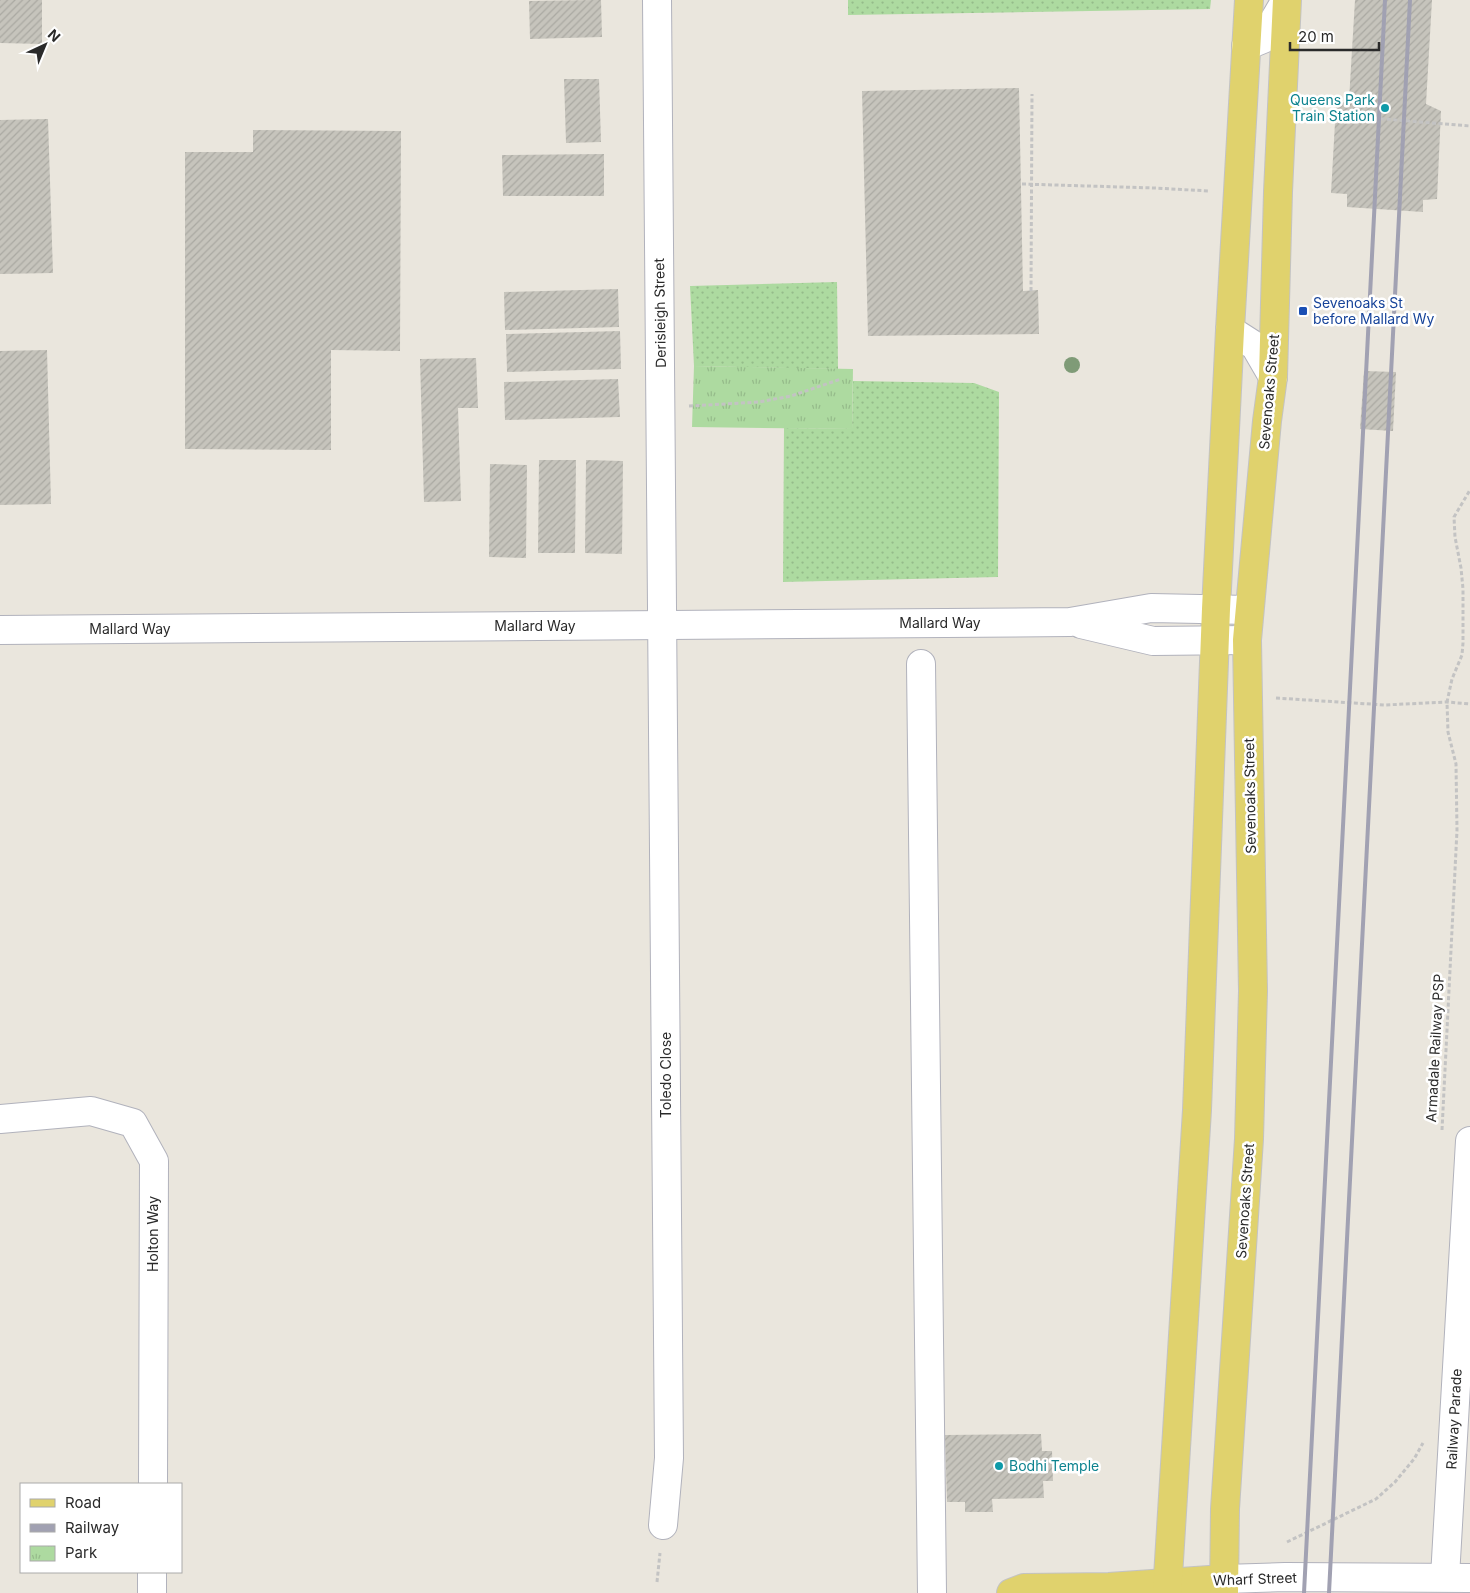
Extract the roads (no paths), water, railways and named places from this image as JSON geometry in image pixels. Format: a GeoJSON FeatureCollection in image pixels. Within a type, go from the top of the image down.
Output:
{"type":"FeatureCollection","features":[{"type":"Feature","properties":{"kind":"main road"},"geometry":{"type":"LineString","coordinates":[[1167,1588],[1197,1110],[1216,609],[1249,0]]}},
{"type":"Feature","properties":{"kind":"main road","name":"Sevenoaks Street"},"geometry":{"type":"LineString","coordinates":[[1224,1586],[1225,1510],[1249,1138],[1253,991],[1247,640],[1267,422],[1273,377],[1286,0]]}},
{"type":"Feature","properties":{"kind":"main road","name":"Wharf Street"},"geometry":{"type":"LineString","coordinates":[[1011,1593],[1024,1588],[1224,1586]]}},
{"type":"Feature","properties":{"kind":"street","name":"Derisleigh Street"},"geometry":{"type":"LineString","coordinates":[[657,0],[663,625]]}},
{"type":"Feature","properties":{"kind":"street"},"geometry":{"type":"LineString","coordinates":[[1246,46],[1264,39],[1286,0]]}},
{"type":"Feature","properties":{"kind":"street"},"geometry":{"type":"LineString","coordinates":[[1230,330],[1254,346],[1273,377]]}},
{"type":"Feature","properties":{"kind":"street","name":"Mallard Way"},"geometry":{"type":"LineString","coordinates":[[0,630],[1070,622],[1152,608],[1249,610]]}},
{"type":"Feature","properties":{"kind":"street","name":"Mallard Way"},"geometry":{"type":"LineString","coordinates":[[1070,622],[1153,641],[1247,640]]}},
{"type":"Feature","properties":{"kind":"street","name":"Toledo Close"},"geometry":{"type":"LineString","coordinates":[[663,625],[668,1448],[663,1524]]}},
{"type":"Feature","properties":{"kind":"street"},"geometry":{"type":"LineString","coordinates":[[921,664],[932,1593]]}},
{"type":"Feature","properties":{"kind":"street","name":"Holton Way"},"geometry":{"type":"LineString","coordinates":[[0,1119],[91,1111],[132,1123],[154,1161],[153,1483]]}},
{"type":"Feature","properties":{"kind":"street","name":"Railway Parade"},"geometry":{"type":"LineString","coordinates":[[1458,1577],[1470,1141]]}},
{"type":"Feature","properties":{"kind":"street"},"geometry":{"type":"LineString","coordinates":[[152,1573],[152,1593]]}},
{"type":"Feature","properties":{"kind":"street","name":"Wharf Street"},"geometry":{"type":"LineString","coordinates":[[1224,1586],[1285,1577],[1458,1577]]}},
{"type":"Feature","properties":{"kind":"railway"},"geometry":{"type":"LineString","coordinates":[[1304,1593],[1385,0]]}},
{"type":"Feature","properties":{"kind":"railway"},"geometry":{"type":"LineString","coordinates":[[1329,1593],[1410,0]]}},
{"type":"Feature","properties":{"kind":"place","name":"Queens Park Train Station"},"geometry":{"type":"Point","coordinates":[1385,108]}},
{"type":"Feature","properties":{"kind":"place","name":"Sevenoaks St before Mallard Wy"},"geometry":{"type":"Point","coordinates":[1303,311]}},
{"type":"Feature","properties":{"kind":"place","name":"Bodhi Temple"},"geometry":{"type":"Point","coordinates":[999,1466]}}]}
